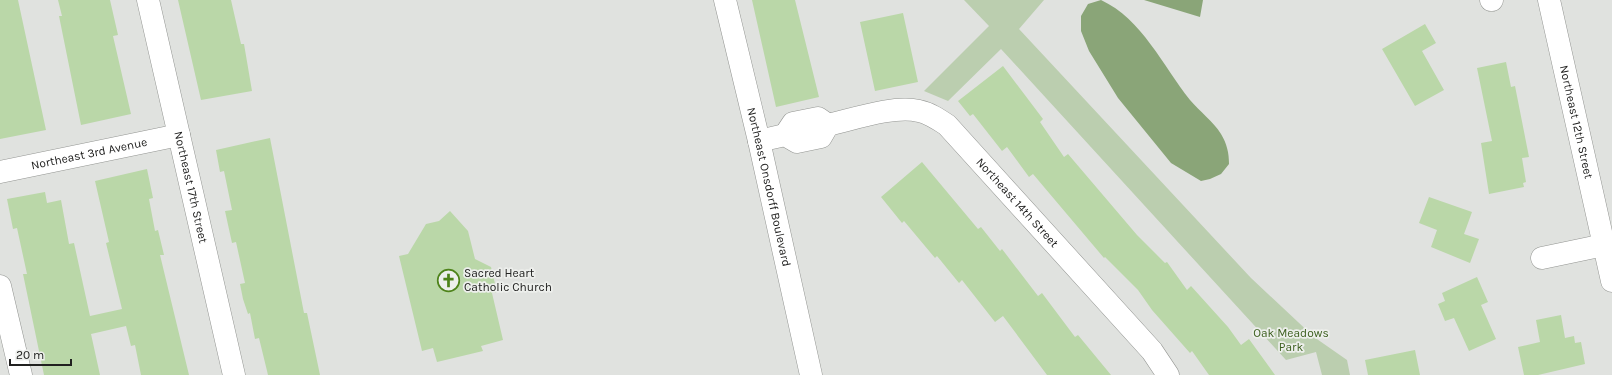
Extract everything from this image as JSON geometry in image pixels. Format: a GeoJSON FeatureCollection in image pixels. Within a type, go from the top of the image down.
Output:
{"type":"FeatureCollection","features":[{"type":"Feature","properties":{"kind":"street","name":"Northeast 17th Street"},"geometry":{"type":"LineString","coordinates":[[148,0],[234,375]]}},
{"type":"Feature","properties":{"kind":"street","name":"Northeast Onsdorff Boulevard"},"geometry":{"type":"LineString","coordinates":[[725,0],[759,141],[811,375]]}},
{"type":"Feature","properties":{"kind":"street","name":"Northeast 12th Street"},"geometry":{"type":"LineString","coordinates":[[1549,0],[1612,281]]}},
{"type":"Feature","properties":{"kind":"street","name":"Northeast 14th Street"},"geometry":{"type":"LineString","coordinates":[[759,141],[785,135],[793,123],[818,118],[828,125],[909,110],[921,111],[947,125],[1152,351],[1168,375]]}},
{"type":"Feature","properties":{"kind":"street","name":"Northeast 3rd Avenue"},"geometry":{"type":"LineString","coordinates":[[0,172],[179,135]]}},
{"type":"Feature","properties":{"kind":"street"},"geometry":{"type":"LineString","coordinates":[[1542,258],[1604,245]]}},
{"type":"Feature","properties":{"kind":"street"},"geometry":{"type":"LineString","coordinates":[[0,286],[21,375]]}},
{"type":"Feature","properties":{"kind":"green space","name":"Oak Meadows Park"},"geometry":{"type":"Polygon","coordinates":[[[964,0],[1044,0],[1019,29],[1251,278],[1314,337],[1347,360],[1350,375],[1322,375],[1316,352],[1286,360],[1001,49],[948,101],[924,91],[989,26],[964,0]]]}},
{"type":"Feature","properties":{"kind":"shaded area"},"geometry":{"type":"Polygon","coordinates":[[[1101,0],[1115,8],[1140,31],[1151,44],[1190,100],[1218,129],[1226,145],[1229,160],[1229,164],[1221,174],[1201,181],[1171,163],[1118,98],[1089,51],[1081,31],[1081,16],[1088,4],[1101,0]]]}},
{"type":"Feature","properties":{"kind":"shaded area"},"geometry":{"type":"Polygon","coordinates":[[[1144,0],[1203,0],[1200,17],[1144,0]]]}},
{"type":"Feature","properties":{"kind":"building"},"geometry":{"type":"Polygon","coordinates":[[[0,0],[18,0],[46,130],[0,139],[0,0]]]}},
{"type":"Feature","properties":{"kind":"building"},"geometry":{"type":"Polygon","coordinates":[[[58,0],[110,0],[118,35],[113,36],[131,114],[81,125],[59,16],[62,16],[58,0]]]}},
{"type":"Feature","properties":{"kind":"building"},"geometry":{"type":"Polygon","coordinates":[[[178,0],[231,0],[241,44],[244,44],[252,91],[201,100],[178,0]]]}},
{"type":"Feature","properties":{"kind":"building"},"geometry":{"type":"Polygon","coordinates":[[[752,0],[795,0],[819,97],[776,107],[752,0]]]}},
{"type":"Feature","properties":{"kind":"building"},"geometry":{"type":"Polygon","coordinates":[[[903,13],[918,82],[875,91],[860,22],[903,13]]]}},
{"type":"Feature","properties":{"kind":"building"},"geometry":{"type":"Polygon","coordinates":[[[1425,24],[1436,43],[1422,51],[1444,90],[1415,106],[1382,49],[1425,24]]]}},
{"type":"Feature","properties":{"kind":"building"},"geometry":{"type":"Polygon","coordinates":[[[1506,62],[1511,87],[1515,86],[1529,157],[1522,158],[1526,182],[1523,183],[1524,187],[1489,194],[1481,143],[1492,141],[1477,68],[1506,62]]]}},
{"type":"Feature","properties":{"kind":"building"},"geometry":{"type":"Polygon","coordinates":[[[1003,66],[1043,119],[1040,122],[1064,157],[1068,154],[1137,235],[1165,263],[1167,262],[1187,290],[1191,286],[1228,327],[1241,345],[1249,339],[1275,375],[1209,375],[1192,351],[1190,353],[1152,310],[1138,290],[1105,257],[1104,258],[1033,174],[1029,177],[1007,147],[1002,151],[973,114],[970,116],[958,101],[1003,66]]]}},
{"type":"Feature","properties":{"kind":"building"},"geometry":{"type":"Polygon","coordinates":[[[270,138],[304,313],[307,313],[320,375],[268,375],[259,338],[255,339],[250,313],[248,314],[243,299],[240,284],[245,283],[236,242],[232,243],[225,211],[232,210],[224,171],[220,172],[216,150],[270,138]]]}},
{"type":"Feature","properties":{"kind":"building"},"geometry":{"type":"Polygon","coordinates":[[[922,162],[978,229],[981,227],[1000,251],[1002,249],[1038,296],[1042,293],[1075,337],[1078,335],[1111,375],[1047,375],[1003,316],[995,322],[962,280],[959,283],[937,256],[935,258],[904,221],[902,223],[881,197],[922,162]]]}},
{"type":"Feature","properties":{"kind":"building"},"geometry":{"type":"Polygon","coordinates":[[[147,169],[153,198],[149,199],[155,231],[158,230],[164,255],[160,255],[189,375],[141,375],[135,345],[131,346],[126,326],[91,334],[100,375],[44,375],[23,274],[27,274],[17,228],[13,229],[7,199],[45,192],[47,203],[61,200],[69,244],[74,243],[90,316],[122,309],[106,243],[109,242],[95,181],[147,169]]]}},
{"type":"Feature","properties":{"kind":"building"},"geometry":{"type":"Polygon","coordinates":[[[1429,197],[1472,212],[1464,234],[1479,239],[1470,263],[1431,247],[1437,230],[1419,223],[1429,197]]]}},
{"type":"Feature","properties":{"kind":"building","name":"Sacred Heart Catholic Church"},"geometry":{"type":"Polygon","coordinates":[[[450,211],[468,231],[475,259],[491,267],[497,292],[492,293],[503,340],[481,346],[483,351],[437,362],[433,348],[422,351],[399,256],[408,254],[426,224],[439,221],[450,211]]]}},
{"type":"Feature","properties":{"kind":"building"},"geometry":{"type":"Polygon","coordinates":[[[1477,277],[1488,302],[1481,305],[1496,339],[1469,351],[1454,318],[1445,321],[1438,304],[1445,301],[1442,293],[1477,277]]]}},
{"type":"Feature","properties":{"kind":"building"},"geometry":{"type":"Polygon","coordinates":[[[1561,315],[1565,338],[1574,336],[1575,343],[1581,342],[1585,364],[1538,375],[1524,375],[1518,347],[1540,342],[1536,320],[1561,315]]]}},
{"type":"Feature","properties":{"kind":"building"},"geometry":{"type":"Polygon","coordinates":[[[1415,350],[1420,375],[1368,375],[1365,360],[1415,350]]]}},
{"type":"Feature","properties":{"kind":"place","name":"Sacred Heart Catholic Church"},"geometry":{"type":"Point","coordinates":[449,280]}}]}
